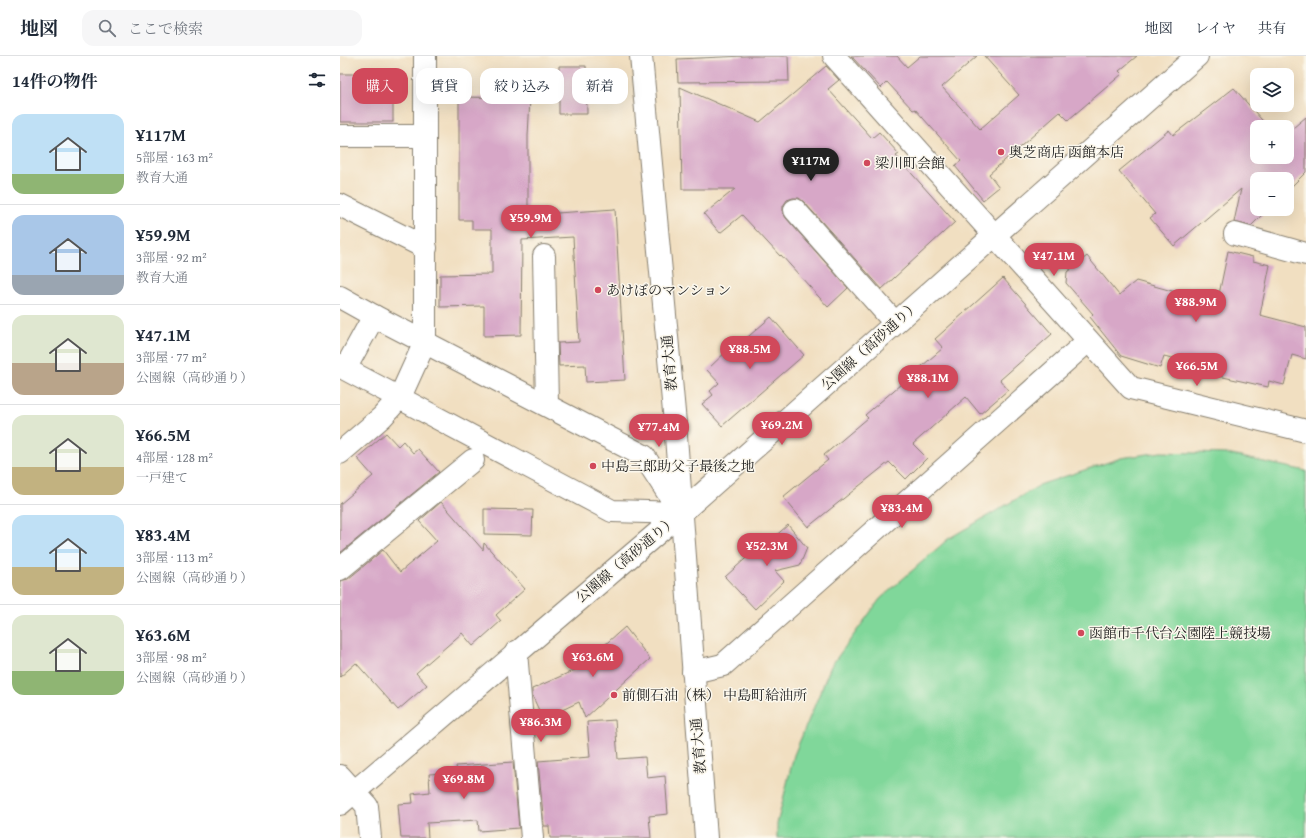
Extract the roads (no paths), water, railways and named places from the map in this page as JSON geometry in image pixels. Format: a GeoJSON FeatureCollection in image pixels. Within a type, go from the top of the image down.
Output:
{"type":"FeatureCollection","features":[{"type":"Feature","properties":{"kind":"street"},"geometry":{"type":"LineString","coordinates":[[340,453],[382,417],[400,397],[425,342],[425,56]]}},
{"type":"Feature","properties":{"kind":"street","name":"教育大通"},"geometry":{"type":"LineString","coordinates":[[641,56],[674,423],[706,838]]}},
{"type":"Feature","properties":{"kind":"street"},"geometry":{"type":"LineString","coordinates":[[834,56],[1131,388],[1306,431]]}},
{"type":"Feature","properties":{"kind":"street","name":"公園線（高砂通り）"},"geometry":{"type":"LineString","coordinates":[[345,791],[516,652],[681,513],[995,235],[1184,60]]}},
{"type":"Feature","properties":{"kind":"street"},"geometry":{"type":"LineString","coordinates":[[340,136],[425,136]]}},
{"type":"Feature","properties":{"kind":"street"},"geometry":{"type":"LineString","coordinates":[[340,205],[426,248]]}},
{"type":"Feature","properties":{"kind":"street"},"geometry":{"type":"LineString","coordinates":[[795,210],[895,323]]}},
{"type":"Feature","properties":{"kind":"street"},"geometry":{"type":"LineString","coordinates":[[1235,234],[1306,254]]}},
{"type":"Feature","properties":{"kind":"street"},"geometry":{"type":"LineString","coordinates":[[544,256],[547,405]]}},
{"type":"Feature","properties":{"kind":"street"},"geometry":{"type":"LineString","coordinates":[[340,297],[644,456],[681,513]]}},
{"type":"Feature","properties":{"kind":"street"},"geometry":{"type":"LineString","coordinates":[[374,316],[345,369],[612,511],[681,513]]}},
{"type":"Feature","properties":{"kind":"street"},"geometry":{"type":"LineString","coordinates":[[692,672],[723,665],[1088,341]]}},
{"type":"Feature","properties":{"kind":"street"},"geometry":{"type":"LineString","coordinates":[[340,568],[473,460]]}},
{"type":"Feature","properties":{"kind":"street"},"geometry":{"type":"LineString","coordinates":[[516,652],[532,838]]}},
{"type":"Feature","properties":{"kind":"street"},"geometry":{"type":"LineString","coordinates":[[345,791],[367,806],[370,838]]}},
{"type":"Feature","properties":{"kind":"place","name":"奥芝商店 函館本店"},"geometry":{"type":"Point","coordinates":[1001,152]}},
{"type":"Feature","properties":{"kind":"place","name":"梁川町会館"},"geometry":{"type":"Point","coordinates":[867,163]}},
{"type":"Feature","properties":{"kind":"place","name":"あけぼのマンション"},"geometry":{"type":"Point","coordinates":[598,290]}},
{"type":"Feature","properties":{"kind":"place","name":"中島三郎助父子最後之地"},"geometry":{"type":"Point","coordinates":[593,466]}},
{"type":"Feature","properties":{"kind":"place","name":"函館市千代台公園陸上競技場"},"geometry":{"type":"Point","coordinates":[1081,633]}},
{"type":"Feature","properties":{"kind":"place","name":"前側石油（株） 中島町給油所"},"geometry":{"type":"Point","coordinates":[614,695]}}]}
